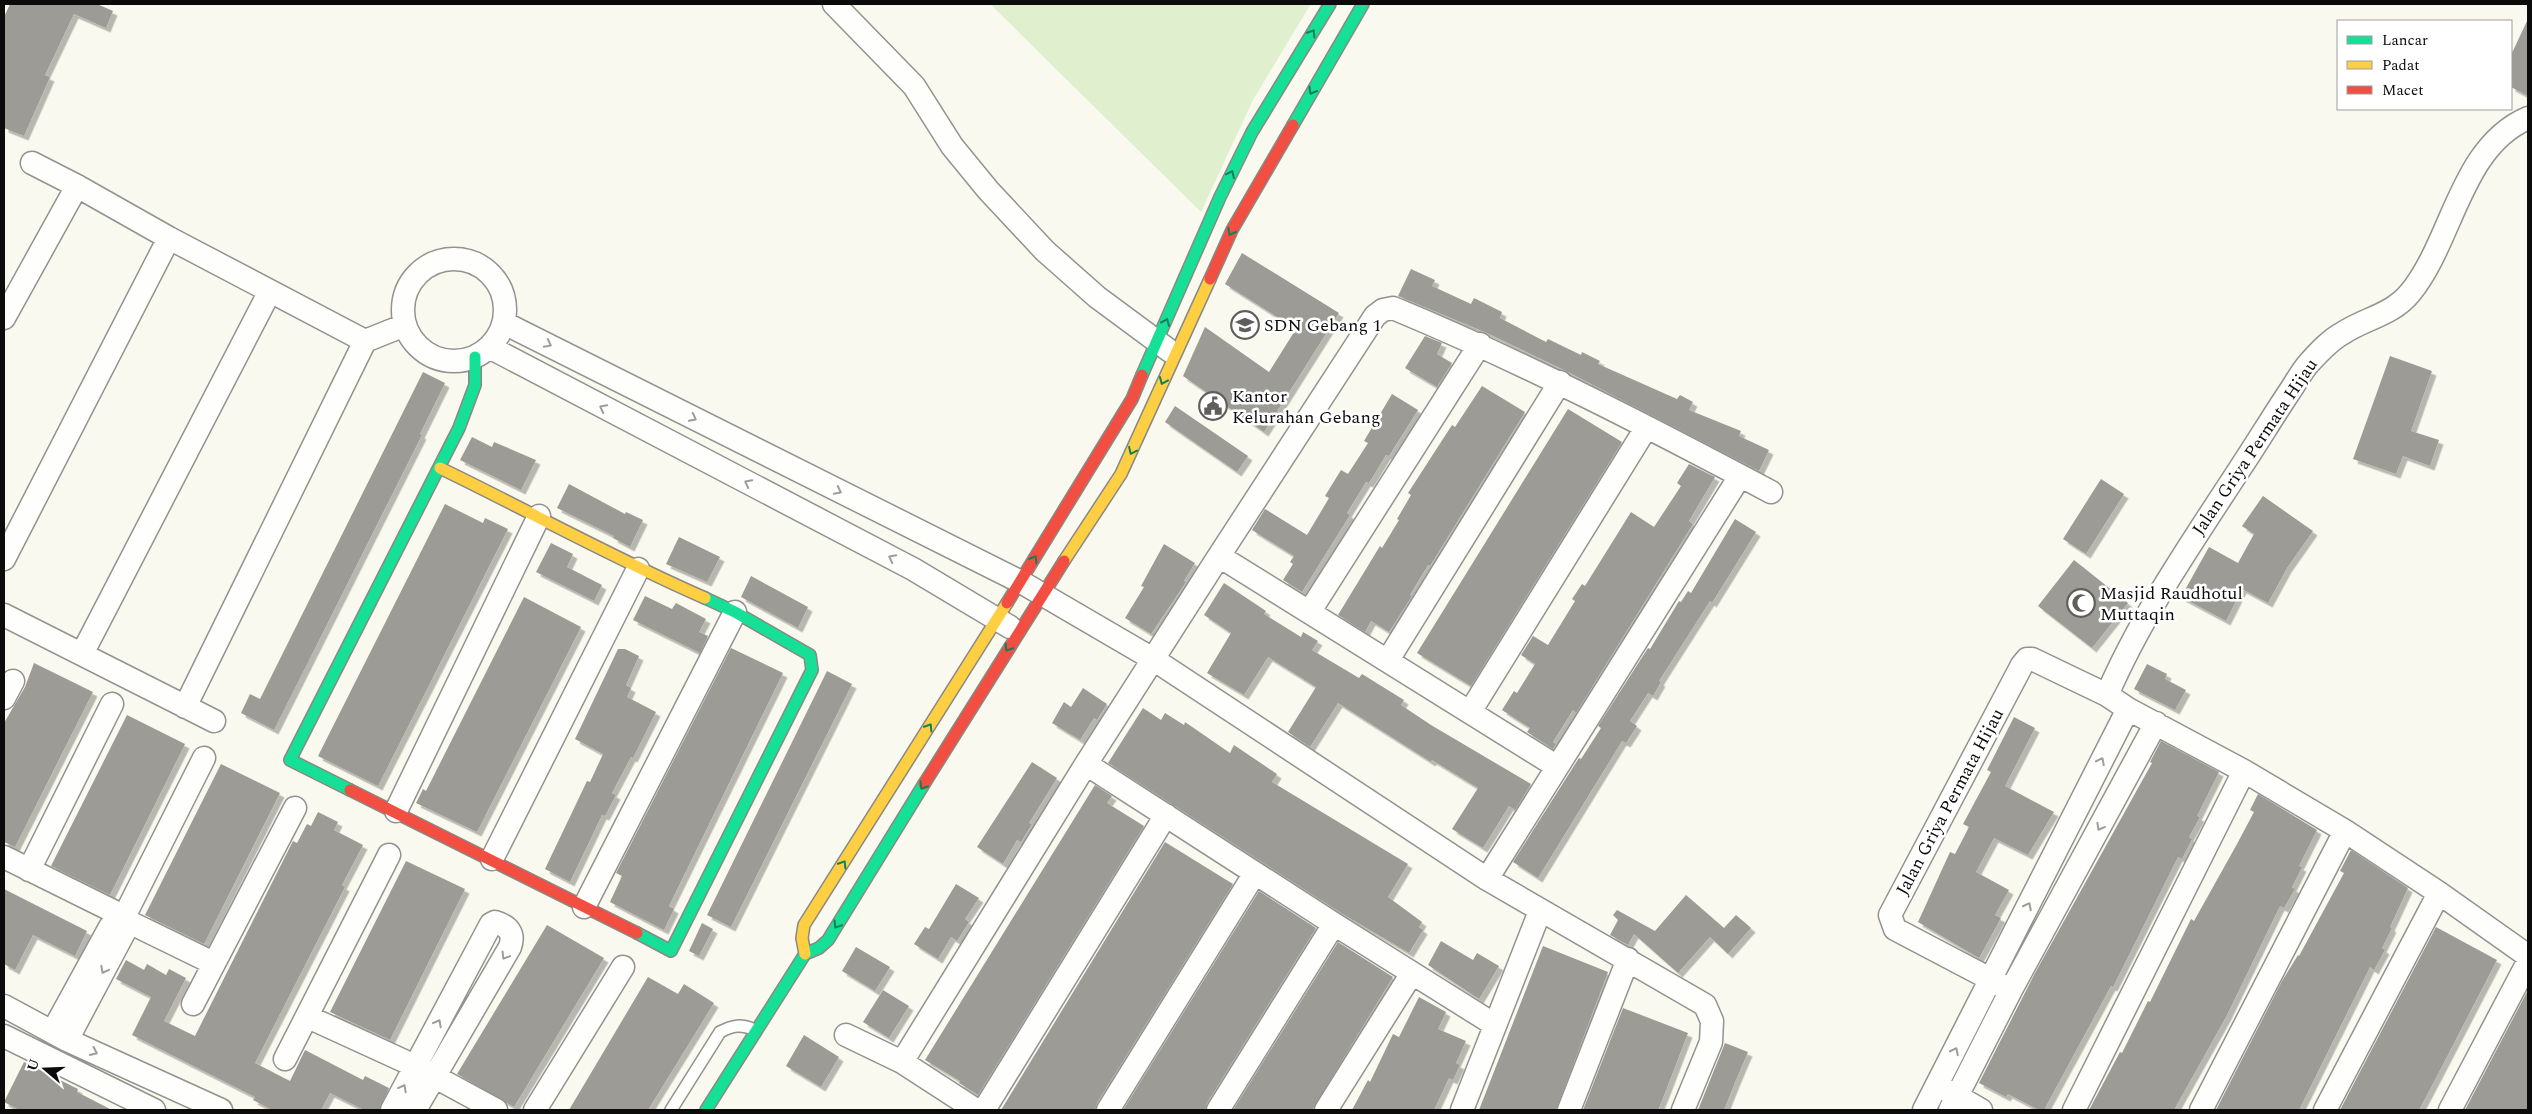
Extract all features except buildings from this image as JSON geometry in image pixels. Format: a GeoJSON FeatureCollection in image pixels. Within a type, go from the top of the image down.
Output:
{"type":"FeatureCollection","features":[{"type":"Feature","properties":{"kind":"street"},"geometry":{"type":"LineString","coordinates":[[834,4],[914,86],[952,146],[988,190],[1045,251],[1096,297],[1166,348]]}},
{"type":"Feature","properties":{"kind":"street"},"geometry":{"type":"LineString","coordinates":[[805,954],[802,938],[804,925],[1021,582],[1132,399],[1166,348],[1232,230],[1336,21],[1330,4]]}},
{"type":"Feature","properties":{"kind":"street"},"geometry":{"type":"LineString","coordinates":[[706,1110],[805,954],[819,948],[828,940],[1018,632],[1044,595],[1121,474],[1220,197],[1252,132],[1336,21],[1363,4]]}},
{"type":"Feature","properties":{"kind":"street","name":"Jalan Griya Permata Hijau"},"geometry":{"type":"LineString","coordinates":[[2107,695],[2118,670],[2174,568],[2308,364],[2342,333],[2393,309],[2411,292],[2427,267],[2467,183],[2489,148],[2512,126],[2528,118]]}},
{"type":"Feature","properties":{"kind":"street"},"geometry":{"type":"LineString","coordinates":[[32,163],[78,186],[169,238],[365,341]]}},
{"type":"Feature","properties":{"kind":"street"},"geometry":{"type":"LineString","coordinates":[[6,309],[78,186]]}},
{"type":"Feature","properties":{"kind":"street"},"geometry":{"type":"LineString","coordinates":[[4,560],[169,238]]}},
{"type":"Feature","properties":{"kind":"street"},"geometry":{"type":"LineString","coordinates":[[457,259],[473,262],[487,270],[498,283],[504,298],[504,323],[498,336],[482,352],[458,361],[441,360],[425,352],[413,341],[406,325],[403,309],[406,293],[414,279],[426,268],[441,261],[457,259]]}},
{"type":"Feature","properties":{"kind":"street"},"geometry":{"type":"LineString","coordinates":[[82,654],[270,291]]}},
{"type":"Feature","properties":{"kind":"street"},"geometry":{"type":"LineString","coordinates":[[902,1062],[1153,659],[1375,316],[1383,310],[1393,308],[1480,344],[1560,382],[1771,492]]}},
{"type":"Feature","properties":{"kind":"street"},"geometry":{"type":"LineString","coordinates":[[504,323],[1044,595],[1153,659],[1487,879],[1704,1004],[1712,1021],[1711,1042],[1683,1110]]}},
{"type":"Feature","properties":{"kind":"street"},"geometry":{"type":"LineString","coordinates":[[185,707],[365,341],[406,325]]}},
{"type":"Feature","properties":{"kind":"street"},"geometry":{"type":"LineString","coordinates":[[1310,611],[1480,344]]}},
{"type":"Feature","properties":{"kind":"street"},"geometry":{"type":"LineString","coordinates":[[440,468],[539,516],[638,569],[735,612],[810,655],[812,670],[671,951],[492,859],[290,760],[440,468],[474,394],[482,352]]}},
{"type":"Feature","properties":{"kind":"street"},"geometry":{"type":"LineString","coordinates":[[482,352],[913,569],[1018,632]]}},
{"type":"Feature","properties":{"kind":"street"},"geometry":{"type":"LineString","coordinates":[[1388,660],[1560,382]]}},
{"type":"Feature","properties":{"kind":"street"},"geometry":{"type":"LineString","coordinates":[[1470,712],[1646,428]]}},
{"type":"Feature","properties":{"kind":"street"},"geometry":{"type":"LineString","coordinates":[[1487,879],[1556,766],[1740,476]]}},
{"type":"Feature","properties":{"kind":"street"},"geometry":{"type":"LineString","coordinates":[[396,811],[539,516]]}},
{"type":"Feature","properties":{"kind":"street"},"geometry":{"type":"LineString","coordinates":[[913,569],[929,537]]}},
{"type":"Feature","properties":{"kind":"street"},"geometry":{"type":"LineString","coordinates":[[1219,556],[1556,766]]}},
{"type":"Feature","properties":{"kind":"street"},"geometry":{"type":"LineString","coordinates":[[492,859],[638,569]]}},
{"type":"Feature","properties":{"kind":"street"},"geometry":{"type":"LineString","coordinates":[[584,907],[735,612]]}},
{"type":"Feature","properties":{"kind":"street"},"geometry":{"type":"LineString","coordinates":[[4,615],[214,721]]}},
{"type":"Feature","properties":{"kind":"street","name":"Jalan Griya Permata Hijau"},"geometry":{"type":"LineString","coordinates":[[2011,990],[1895,929],[1890,915],[2027,660],[2032,659],[2107,695],[2128,709],[2244,771],[2345,831],[2528,956]]}},
{"type":"Feature","properties":{"kind":"street"},"geometry":{"type":"LineString","coordinates":[[29,870],[112,704]]}},
{"type":"Feature","properties":{"kind":"street"},"geometry":{"type":"LineString","coordinates":[[1924,1110],[2128,709]]}},
{"type":"Feature","properties":{"kind":"street"},"geometry":{"type":"LineString","coordinates":[[1953,1103],[2011,990],[2156,723]]}},
{"type":"Feature","properties":{"kind":"street"},"geometry":{"type":"LineString","coordinates":[[60,1036],[204,758]]}},
{"type":"Feature","properties":{"kind":"street"},"geometry":{"type":"LineString","coordinates":[[1086,764],[1495,1025]]}},
{"type":"Feature","properties":{"kind":"street"},"geometry":{"type":"LineString","coordinates":[[2074,1110],[2244,771]]}},
{"type":"Feature","properties":{"kind":"street"},"geometry":{"type":"LineString","coordinates":[[193,1004],[295,808]]}},
{"type":"Feature","properties":{"kind":"street"},"geometry":{"type":"LineString","coordinates":[[984,1110],[1166,815]]}},
{"type":"Feature","properties":{"kind":"street"},"geometry":{"type":"LineString","coordinates":[[2201,1110],[2345,831]]}},
{"type":"Feature","properties":{"kind":"street"},"geometry":{"type":"LineString","coordinates":[[285,1059],[390,855]]}},
{"type":"Feature","properties":{"kind":"street"},"geometry":{"type":"LineString","coordinates":[[4,858],[122,919],[213,963]]}},
{"type":"Feature","properties":{"kind":"street"},"geometry":{"type":"LineString","coordinates":[[1108,1110],[1255,873]]}},
{"type":"Feature","properties":{"kind":"street"},"geometry":{"type":"LineString","coordinates":[[2325,1110],[2438,893]]}},
{"type":"Feature","properties":{"kind":"street"},"geometry":{"type":"LineString","coordinates":[[1462,1110],[1540,911]]}},
{"type":"Feature","properties":{"kind":"street"},"geometry":{"type":"LineString","coordinates":[[392,1110],[424,1071],[510,947],[513,940],[511,932],[506,926],[494,922],[490,924],[424,1071],[415,1110]]}},
{"type":"Feature","properties":{"kind":"street"},"geometry":{"type":"LineString","coordinates":[[1218,1110],[1334,924]]}},
{"type":"Feature","properties":{"kind":"street"},"geometry":{"type":"LineString","coordinates":[[1569,1110],[1628,959]]}},
{"type":"Feature","properties":{"kind":"street"},"geometry":{"type":"LineString","coordinates":[[2450,1110],[2528,962]]}},
{"type":"Feature","properties":{"kind":"street"},"geometry":{"type":"LineString","coordinates":[[535,1110],[623,967]]}},
{"type":"Feature","properties":{"kind":"street"},"geometry":{"type":"LineString","coordinates":[[1326,1110],[1412,973]]}},
{"type":"Feature","properties":{"kind":"street"},"geometry":{"type":"LineString","coordinates":[[7,1011],[221,1110]]}},
{"type":"Feature","properties":{"kind":"street"},"geometry":{"type":"LineString","coordinates":[[308,1017],[424,1071],[496,1110]]}},
{"type":"Feature","properties":{"kind":"street"},"geometry":{"type":"LineString","coordinates":[[846,1034],[902,1062],[976,1110]]}},
{"type":"Feature","properties":{"kind":"street"},"geometry":{"type":"LineString","coordinates":[[4,1036],[154,1110]]}},
{"type":"Feature","properties":{"kind":"street"},"geometry":{"type":"LineString","coordinates":[[1937,1085],[1953,1103],[1981,1110]]}},
{"type":"Feature","properties":{"kind":"lane"},"geometry":{"type":"LineString","coordinates":[[671,1110],[720,1032],[733,1026],[744,1026],[755,1030]]}},
{"type":"Feature","properties":{"kind":"green space"},"geometry":{"type":"Polygon","coordinates":[[[990,4],[1311,4],[1253,100],[1201,212],[990,4]]]}},
{"type":"Feature","properties":{"kind":"traffic: fast"},"geometry":{"type":"LineString","coordinates":[[1142,375],[1220,197],[1252,132],[1330,4]]}},
{"type":"Feature","properties":{"kind":"traffic: fast"},"geometry":{"type":"LineString","coordinates":[[1293,125],[1363,4]]}},
{"type":"Feature","properties":{"kind":"traffic: fast"},"geometry":{"type":"LineString","coordinates":[[350,790],[290,760],[459,428],[475,385],[475,357]]}},
{"type":"Feature","properties":{"kind":"traffic: fast"},"geometry":{"type":"LineString","coordinates":[[637,933],[671,951],[812,670],[810,655],[735,612],[705,598]]}},
{"type":"Feature","properties":{"kind":"traffic: fast"},"geometry":{"type":"LineString","coordinates":[[706,1110],[805,954],[819,948],[828,940],[924,784]]}},
{"type":"Feature","properties":{"kind":"traffic: slow"},"geometry":{"type":"LineString","coordinates":[[1064,561],[1121,474],[1210,279]]}},
{"type":"Feature","properties":{"kind":"traffic: slow"},"geometry":{"type":"LineString","coordinates":[[440,468],[605,551],[705,598]]}},
{"type":"Feature","properties":{"kind":"traffic: slow"},"geometry":{"type":"LineString","coordinates":[[805,954],[802,938],[804,925],[1007,603]]}},
{"type":"Feature","properties":{"kind":"traffic: jam"},"geometry":{"type":"LineString","coordinates":[[1210,279],[1232,230],[1293,125]]}},
{"type":"Feature","properties":{"kind":"traffic: jam"},"geometry":{"type":"LineString","coordinates":[[1007,603],[1132,399],[1142,375]]}},
{"type":"Feature","properties":{"kind":"traffic: jam"},"geometry":{"type":"LineString","coordinates":[[924,784],[1064,561]]}},
{"type":"Feature","properties":{"kind":"traffic: jam"},"geometry":{"type":"LineString","coordinates":[[350,790],[637,933]]}},
{"type":"Feature","properties":{"kind":"place","name":"SDN Gebang 1"},"geometry":{"type":"Point","coordinates":[1245,325]}},
{"type":"Feature","properties":{"kind":"place","name":"Kantor Kelurahan Gebang"},"geometry":{"type":"Point","coordinates":[1213,406]}},
{"type":"Feature","properties":{"kind":"place","name":"Masjid Raudhotul Muttaqin"},"geometry":{"type":"Point","coordinates":[2081,603]}}]}
